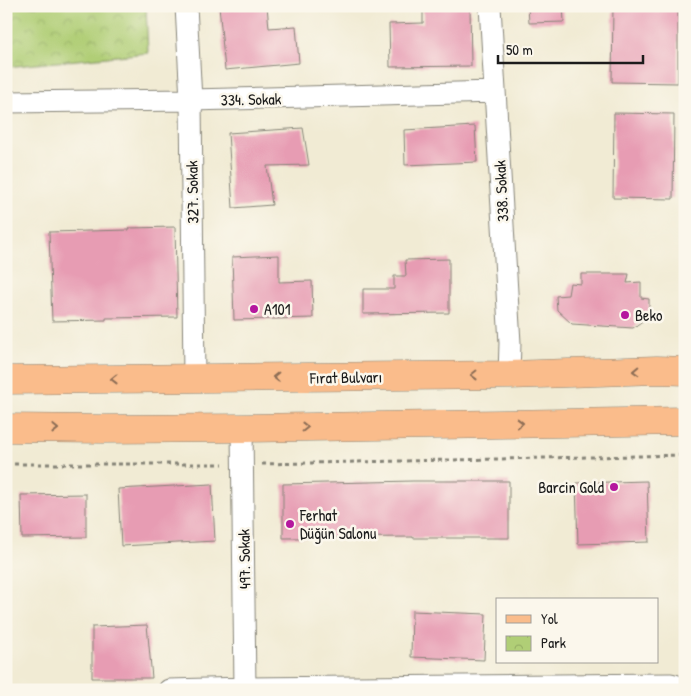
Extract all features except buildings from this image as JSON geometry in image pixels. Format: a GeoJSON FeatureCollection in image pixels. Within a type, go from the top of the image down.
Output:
{"type":"FeatureCollection","features":[{"type":"Feature","properties":{"kind":"main road","name":"Fırat Bulvarı"},"geometry":{"type":"LineString","coordinates":[[6,380],[509,375],[657,370],[685,371]]}},
{"type":"Feature","properties":{"kind":"main road"},"geometry":{"type":"LineString","coordinates":[[6,428],[242,428],[685,420]]}},
{"type":"Feature","properties":{"kind":"street","name":"327. Sokak"},"geometry":{"type":"LineString","coordinates":[[186,6],[191,100],[194,378]]}},
{"type":"Feature","properties":{"kind":"street","name":"338. Sokak"},"geometry":{"type":"LineString","coordinates":[[490,6],[510,343],[509,375]]}},
{"type":"Feature","properties":{"kind":"street","name":"334. Sokak"},"geometry":{"type":"LineString","coordinates":[[6,102],[191,100],[495,92]]}},
{"type":"Feature","properties":{"kind":"street","name":"497. Sokak"},"geometry":{"type":"LineString","coordinates":[[242,428],[246,689]]}},
{"type":"Feature","properties":{"kind":"street"},"geometry":{"type":"LineString","coordinates":[[169,690],[671,684],[685,688]]}},
{"type":"Feature","properties":{"kind":"path"},"geometry":{"type":"LineString","coordinates":[[6,464],[242,464],[685,455]]}},
{"type":"Feature","properties":{"kind":"green space"},"geometry":{"type":"Polygon","coordinates":[[[6,6],[146,6],[148,53],[6,67],[6,6]]]}},
{"type":"Feature","properties":{"kind":"place","name":"A101"},"geometry":{"type":"Point","coordinates":[254,309]}},
{"type":"Feature","properties":{"kind":"place","name":"Beko"},"geometry":{"type":"Point","coordinates":[625,315]}},
{"type":"Feature","properties":{"kind":"place","name":"Barcin Gold"},"geometry":{"type":"Point","coordinates":[614,487]}},
{"type":"Feature","properties":{"kind":"place","name":"Ferhat Düğün Salonu"},"geometry":{"type":"Point","coordinates":[290,524]}}]}
